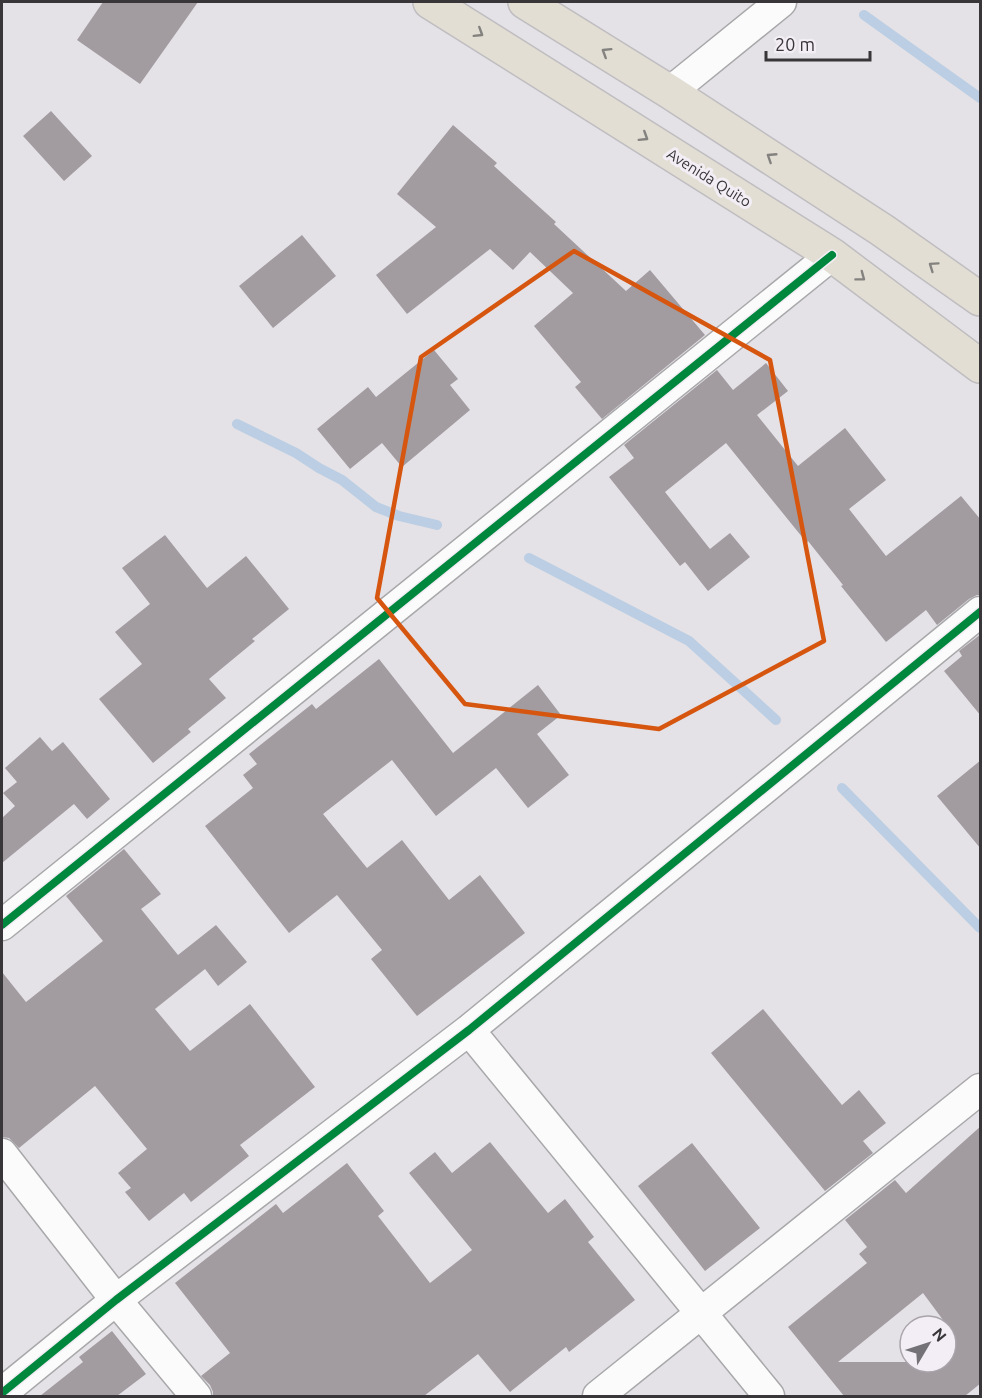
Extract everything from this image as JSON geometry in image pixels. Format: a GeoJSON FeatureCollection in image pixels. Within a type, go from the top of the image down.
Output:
{"type":"FeatureCollection","features":[{"type":"Feature","properties":{"kind":"highway","name":"Avenida Quito"},"geometry":{"type":"LineString","coordinates":[[430,2],[832,255],[981,366]]}},
{"type":"Feature","properties":{"kind":"highway"},"geometry":{"type":"LineString","coordinates":[[525,2],[670,92],[882,230],[981,299]]}},
{"type":"Feature","properties":{"kind":"street"},"geometry":{"type":"LineString","coordinates":[[670,92],[781,2]]}},
{"type":"Feature","properties":{"kind":"street"},"geometry":{"type":"LineString","coordinates":[[2,925],[832,255]]}},
{"type":"Feature","properties":{"kind":"street"},"geometry":{"type":"LineString","coordinates":[[2,1393],[116,1300],[469,1030],[981,612]]}},
{"type":"Feature","properties":{"kind":"street"},"geometry":{"type":"LineString","coordinates":[[469,1030],[769,1396]]}},
{"type":"Feature","properties":{"kind":"street"},"geometry":{"type":"LineString","coordinates":[[598,1396],[981,1089]]}},
{"type":"Feature","properties":{"kind":"street"},"geometry":{"type":"LineString","coordinates":[[2,1154],[116,1300],[196,1396]]}},
{"type":"Feature","properties":{"kind":"highlighted area"},"geometry":{"type":"Polygon","coordinates":[[[574,251],[770,360],[824,641],[659,729],[465,704],[377,598],[421,357],[574,251]]]}},
{"type":"Feature","properties":{"kind":"building"},"geometry":{"type":"Polygon","coordinates":[[[103,2],[198,2],[140,84],[77,40],[103,2]]]}},
{"type":"Feature","properties":{"kind":"building"},"geometry":{"type":"Polygon","coordinates":[[[51,111],[92,156],[64,181],[23,136],[51,111]]]}},
{"type":"Feature","properties":{"kind":"building"},"geometry":{"type":"Polygon","coordinates":[[[453,125],[497,163],[494,166],[556,222],[554,224],[626,291],[650,270],[705,335],[602,419],[575,387],[581,382],[534,326],[573,293],[530,252],[513,270],[490,249],[407,314],[376,275],[436,227],[397,194],[453,125]]]}},
{"type":"Feature","properties":{"kind":"building"},"geometry":{"type":"Polygon","coordinates":[[[302,235],[336,276],[273,328],[239,286],[302,235]]]}},
{"type":"Feature","properties":{"kind":"building"},"geometry":{"type":"Polygon","coordinates":[[[434,350],[458,379],[450,385],[470,410],[402,467],[382,443],[350,469],[317,429],[368,387],[376,397],[434,350]]]}},
{"type":"Feature","properties":{"kind":"building"},"geometry":{"type":"Polygon","coordinates":[[[766,363],[788,391],[757,415],[798,466],[845,428],[886,480],[849,509],[886,556],[961,496],[981,520],[981,595],[969,599],[937,625],[926,610],[886,642],[808,541],[807,543],[726,443],[665,492],[710,549],[730,533],[750,557],[708,591],[685,562],[680,566],[609,477],[634,458],[624,445],[717,370],[733,390],[766,363]]]}},
{"type":"Feature","properties":{"kind":"building"},"geometry":{"type":"Polygon","coordinates":[[[165,535],[207,588],[246,556],[289,609],[209,679],[226,698],[188,729],[191,732],[153,763],[99,699],[142,664],[115,632],[150,604],[122,568],[165,535]]]}},
{"type":"Feature","properties":{"kind":"building"},"geometry":{"type":"Polygon","coordinates":[[[981,634],[981,716],[944,671],[962,656],[959,651],[981,634]]]}},
{"type":"Feature","properties":{"kind":"building"},"geometry":{"type":"Polygon","coordinates":[[[379,659],[453,753],[538,685],[561,715],[537,734],[569,775],[528,808],[496,768],[436,816],[392,760],[323,814],[367,868],[402,840],[449,900],[480,875],[525,933],[417,1016],[371,959],[382,950],[337,895],[289,933],[205,826],[253,788],[243,775],[257,764],[249,754],[312,704],[316,709],[379,659]]]}},
{"type":"Feature","properties":{"kind":"building"},"geometry":{"type":"Polygon","coordinates":[[[40,737],[52,751],[63,742],[110,799],[87,819],[74,804],[2,863],[2,818],[15,806],[3,793],[17,782],[5,768],[40,737]]]}},
{"type":"Feature","properties":{"kind":"building"},"geometry":{"type":"Polygon","coordinates":[[[981,760],[981,849],[937,796],[981,760]]]}},
{"type":"Feature","properties":{"kind":"building"},"geometry":{"type":"Polygon","coordinates":[[[124,849],[161,894],[141,909],[178,955],[216,925],[247,962],[218,986],[205,969],[155,1009],[190,1051],[250,1004],[315,1087],[240,1145],[249,1156],[191,1202],[184,1193],[149,1221],[125,1192],[131,1188],[118,1173],[147,1149],[95,1086],[19,1148],[9,1138],[2,1137],[2,972],[26,1002],[103,941],[66,896],[124,849]]]}},
{"type":"Feature","properties":{"kind":"building"},"geometry":{"type":"Polygon","coordinates":[[[763,1009],[842,1105],[859,1090],[886,1123],[863,1141],[873,1153],[825,1191],[711,1053],[763,1009]]]}},
{"type":"Feature","properties":{"kind":"building"},"geometry":{"type":"Polygon","coordinates":[[[981,1126],[981,1383],[965,1396],[844,1396],[788,1327],[867,1263],[859,1254],[867,1247],[845,1220],[895,1180],[906,1193],[981,1126]]]}},
{"type":"Feature","properties":{"kind":"building"},"geometry":{"type":"Polygon","coordinates":[[[490,1142],[548,1213],[565,1199],[594,1237],[588,1242],[635,1300],[569,1352],[566,1347],[510,1392],[478,1354],[424,1396],[213,1396],[210,1385],[201,1376],[230,1353],[175,1283],[276,1204],[283,1213],[347,1163],[384,1211],[378,1216],[430,1283],[472,1250],[409,1173],[435,1152],[452,1173],[490,1142]]]}},
{"type":"Feature","properties":{"kind":"building"},"geometry":{"type":"Polygon","coordinates":[[[692,1143],[760,1228],[705,1271],[638,1186],[692,1143]]]}},
{"type":"Feature","properties":{"kind":"building"},"geometry":{"type":"Polygon","coordinates":[[[112,1331],[146,1374],[117,1396],[40,1396],[83,1362],[79,1357],[112,1331]]]}},
{"type":"Feature","properties":{"kind":"waterway"},"geometry":{"type":"LineString","coordinates":[[864,15],[980,98]]}},
{"type":"Feature","properties":{"kind":"waterway"},"geometry":{"type":"LineString","coordinates":[[237,424],[296,453],[342,480],[376,507],[399,516],[437,525]]}},
{"type":"Feature","properties":{"kind":"waterway"},"geometry":{"type":"LineString","coordinates":[[529,558],[689,641],[776,720]]}},
{"type":"Feature","properties":{"kind":"waterway"},"geometry":{"type":"LineString","coordinates":[[842,788],[980,928]]}},
{"type":"Feature","properties":{"kind":"cycle path"},"geometry":{"type":"LineString","coordinates":[[2,925],[832,255]]}},
{"type":"Feature","properties":{"kind":"cycle path"},"geometry":{"type":"LineString","coordinates":[[2,1393],[116,1300],[469,1030],[980,612]]}}]}
